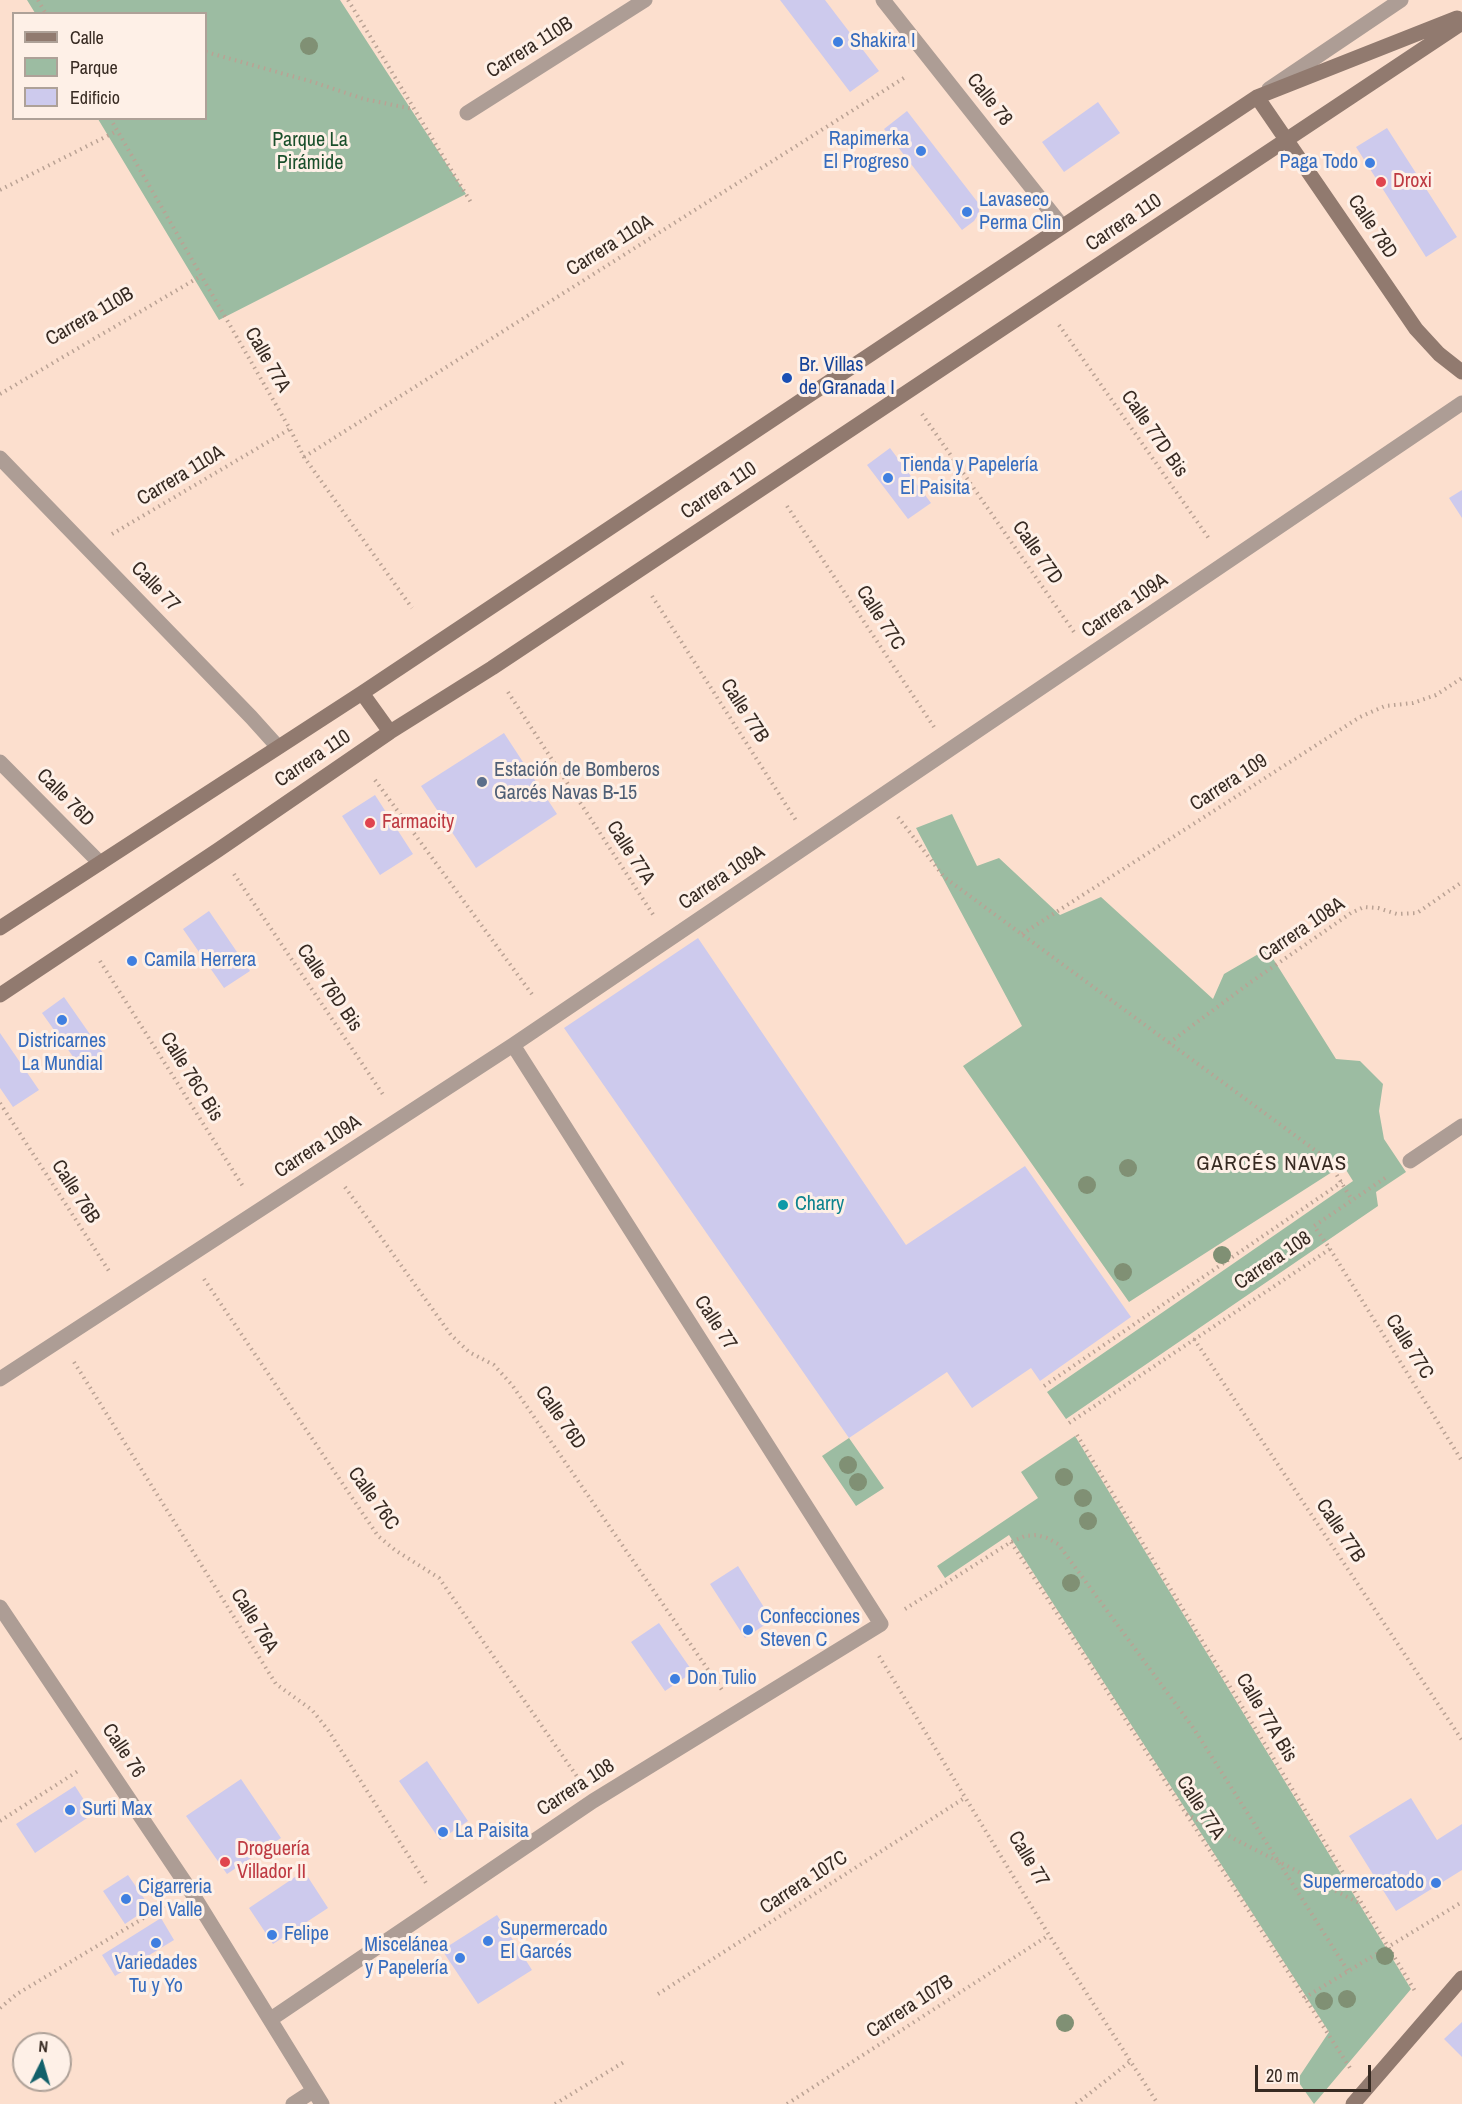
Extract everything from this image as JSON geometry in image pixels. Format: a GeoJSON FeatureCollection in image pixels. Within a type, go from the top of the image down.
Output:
{"type":"FeatureCollection","features":[{"type":"Feature","properties":{"kind":"main road","name":"Carrera 110"},"geometry":{"type":"LineString","coordinates":[[0,928],[362,693],[1257,97],[1462,16]]}},
{"type":"Feature","properties":{"kind":"main road","name":"Carrera 110"},"geometry":{"type":"LineString","coordinates":[[0,995],[390,732],[502,662],[1462,23]]}},
{"type":"Feature","properties":{"kind":"main road","name":"Calle 78D"},"geometry":{"type":"LineString","coordinates":[[1257,97],[1416,329],[1439,354],[1462,372]]}},
{"type":"Feature","properties":{"kind":"main road"},"geometry":{"type":"LineString","coordinates":[[362,693],[390,732]]}},
{"type":"Feature","properties":{"kind":"main road"},"geometry":{"type":"LineString","coordinates":[[1353,2104],[1462,1978]]}},
{"type":"Feature","properties":{"kind":"street","name":"Carrera 110B"},"geometry":{"type":"LineString","coordinates":[[467,113],[645,0]]}},
{"type":"Feature","properties":{"kind":"street","name":"Calle 78"},"geometry":{"type":"LineString","coordinates":[[883,0],[1062,226]]}},
{"type":"Feature","properties":{"kind":"street","name":"Carrera 110"},"geometry":{"type":"LineString","coordinates":[[1257,97],[1401,0]]}},
{"type":"Feature","properties":{"kind":"street","name":"Carrera 109A"},"geometry":{"type":"LineString","coordinates":[[0,1380],[513,1045],[1462,403]]}},
{"type":"Feature","properties":{"kind":"street","name":"Calle 77"},"geometry":{"type":"LineString","coordinates":[[0,458],[278,747]]}},
{"type":"Feature","properties":{"kind":"street","name":"Calle 76D"},"geometry":{"type":"LineString","coordinates":[[0,762],[100,863]]}},
{"type":"Feature","properties":{"kind":"street","name":"Calle 77"},"geometry":{"type":"LineString","coordinates":[[513,1045],[881,1624]]}},
{"type":"Feature","properties":{"kind":"street"},"geometry":{"type":"LineString","coordinates":[[1410,1161],[1462,1126]]}},
{"type":"Feature","properties":{"kind":"street","name":"Calle 76"},"geometry":{"type":"LineString","coordinates":[[0,1607],[102,1755],[190,1890],[322,2104]]}},
{"type":"Feature","properties":{"kind":"street","name":"Carrera 108"},"geometry":{"type":"LineString","coordinates":[[271,2019],[593,1801],[881,1624]]}},
{"type":"Feature","properties":{"kind":"street"},"geometry":{"type":"LineString","coordinates":[[293,2104],[313,2091]]}},
{"type":"Feature","properties":{"kind":"path"},"geometry":{"type":"LineString","coordinates":[[348,0],[472,204]]}},
{"type":"Feature","properties":{"kind":"path"},"geometry":{"type":"LineString","coordinates":[[207,52],[364,99],[414,109]]}},
{"type":"Feature","properties":{"kind":"path","name":"Carrera 110A"},"geometry":{"type":"LineString","coordinates":[[304,457],[931,61]]}},
{"type":"Feature","properties":{"kind":"path","name":"Calle 77A"},"geometry":{"type":"LineString","coordinates":[[111,120],[304,457],[412,608]]}},
{"type":"Feature","properties":{"kind":"path"},"geometry":{"type":"LineString","coordinates":[[0,190],[117,131]]}},
{"type":"Feature","properties":{"kind":"path","name":"Carrera 110B"},"geometry":{"type":"LineString","coordinates":[[0,394],[201,276]]}},
{"type":"Feature","properties":{"kind":"path","name":"Calle 77D Bis"},"geometry":{"type":"LineString","coordinates":[[1057,322],[1226,563]]}},
{"type":"Feature","properties":{"kind":"path","name":"Calle 77D"},"geometry":{"type":"LineString","coordinates":[[919,410],[1090,655]]}},
{"type":"Feature","properties":{"kind":"path","name":"Carrera 110A"},"geometry":{"type":"LineString","coordinates":[[88,549],[290,429]]}},
{"type":"Feature","properties":{"kind":"path","name":"Calle 77C"},"geometry":{"type":"LineString","coordinates":[[786,503],[949,750]]}},
{"type":"Feature","properties":{"kind":"path","name":"Calle 77B"},"geometry":{"type":"LineString","coordinates":[[651,595],[811,844]]}},
{"type":"Feature","properties":{"kind":"path","name":"Carrera 109"},"geometry":{"type":"LineString","coordinates":[[1022,934],[1360,717],[1384,706],[1413,703],[1436,695],[1462,678]]}},
{"type":"Feature","properties":{"kind":"path","name":"Calle 77A"},"geometry":{"type":"LineString","coordinates":[[508,692],[669,940]]}},
{"type":"Feature","properties":{"kind":"path"},"geometry":{"type":"LineString","coordinates":[[375,780],[550,1020]]}},
{"type":"Feature","properties":{"kind":"path"},"geometry":{"type":"LineString","coordinates":[[882,796],[944,877],[1328,1159],[1352,1200]]}},
{"type":"Feature","properties":{"kind":"path","name":"Calle 76D Bis"},"geometry":{"type":"LineString","coordinates":[[234,874],[399,1119]]}},
{"type":"Feature","properties":{"kind":"path","name":"Carrera 108A"},"geometry":{"type":"LineString","coordinates":[[1169,1043],[1251,982],[1351,913],[1364,907],[1378,908],[1397,914],[1417,913],[1462,882]]}},
{"type":"Feature","properties":{"kind":"path","name":"Calle 76C Bis"},"geometry":{"type":"LineString","coordinates":[[99,959],[259,1211]]}},
{"type":"Feature","properties":{"kind":"path","name":"Calle 76B"},"geometry":{"type":"LineString","coordinates":[[0,1103],[126,1298]]}},
{"type":"Feature","properties":{"kind":"path","name":"Carrera 108"},"geometry":{"type":"LineString","coordinates":[[1069,1422],[1330,1250],[1314,1226],[1410,1161]]}},
{"type":"Feature","properties":{"kind":"path","name":"Calle 76D"},"geometry":{"type":"LineString","coordinates":[[329,1164],[451,1335],[469,1352],[494,1365],[512,1385],[738,1713]]}},
{"type":"Feature","properties":{"kind":"path"},"geometry":{"type":"LineString","coordinates":[[1044,1386],[1342,1182]]}},
{"type":"Feature","properties":{"kind":"path","name":"Calle 77C"},"geometry":{"type":"LineString","coordinates":[[1330,1250],[1462,1461]]}},
{"type":"Feature","properties":{"kind":"path","name":"Calle 76C"},"geometry":{"type":"LineString","coordinates":[[189,1256],[378,1536],[395,1551],[440,1578],[593,1801]]}},
{"type":"Feature","properties":{"kind":"path","name":"Calle 77B"},"geometry":{"type":"LineString","coordinates":[[1194,1339],[1462,1740]]}},
{"type":"Feature","properties":{"kind":"path","name":"Calle 76A"},"geometry":{"type":"LineString","coordinates":[[60,1340],[276,1684],[312,1710],[328,1730],[439,1904]]}},
{"type":"Feature","properties":{"kind":"path","name":"Calle 77A Bis"},"geometry":{"type":"LineString","coordinates":[[1077,1435],[1430,2016]]}},
{"type":"Feature","properties":{"kind":"path"},"geometry":{"type":"LineString","coordinates":[[881,1624],[1011,1542],[1025,1536],[1036,1535],[1058,1544],[1194,1729],[1348,1971]]}},
{"type":"Feature","properties":{"kind":"path","name":"Calle 77A"},"geometry":{"type":"LineString","coordinates":[[1011,1542],[1365,2090]]}},
{"type":"Feature","properties":{"kind":"path","name":"Calle 77"},"geometry":{"type":"LineString","coordinates":[[866,1634],[1049,1935],[1158,2104]]}},
{"type":"Feature","properties":{"kind":"path"},"geometry":{"type":"LineString","coordinates":[[0,1821],[102,1755]]}},
{"type":"Feature","properties":{"kind":"path","name":"Carrera 107C"},"geometry":{"type":"LineString","coordinates":[[658,1994],[966,1797]]}},
{"type":"Feature","properties":{"kind":"path"},"geometry":{"type":"LineString","coordinates":[[1186,1814],[1362,1904]]}},
{"type":"Feature","properties":{"kind":"path"},"geometry":{"type":"LineString","coordinates":[[0,2008],[17,1994],[190,1890]]}},
{"type":"Feature","properties":{"kind":"path"},"geometry":{"type":"LineString","coordinates":[[1304,1998],[1462,1902]]}},
{"type":"Feature","properties":{"kind":"path","name":"Carrera 107B"},"geometry":{"type":"LineString","coordinates":[[787,2104],[1049,1935]]}},
{"type":"Feature","properties":{"kind":"path"},"geometry":{"type":"LineString","coordinates":[[1076,2104],[1131,2061]]}},
{"type":"Feature","properties":{"kind":"path"},"geometry":{"type":"LineString","coordinates":[[555,2104],[624,2062]]}},
{"type":"Feature","properties":{"kind":"green space","name":"Parque La Pirámide"},"geometry":{"type":"Polygon","coordinates":[[[27,0],[340,0],[466,194],[219,320],[99,120],[207,120],[207,12],[34,12],[27,0]]]}},
{"type":"Feature","properties":{"kind":"green space"},"geometry":{"type":"Polygon","coordinates":[[[952,814],[977,866],[999,858],[1060,915],[1101,897],[1213,999],[1224,974],[1267,949],[1336,1059],[1360,1061],[1383,1084],[1379,1111],[1384,1139],[1406,1172],[1376,1192],[1378,1206],[1066,1419],[1047,1392],[1353,1181],[1343,1165],[1129,1302],[963,1066],[1022,1026],[916,828],[952,814]]]}},
{"type":"Feature","properties":{"kind":"green space"},"geometry":{"type":"Polygon","coordinates":[[[1075,1436],[1411,1989],[1314,2104],[1297,2080],[1329,2032],[1009,1535],[945,1578],[937,1566],[1038,1498],[1021,1472],[1075,1436]]]}},
{"type":"Feature","properties":{"kind":"green space"},"geometry":{"type":"Polygon","coordinates":[[[849,1438],[884,1488],[856,1506],[822,1456],[849,1438]]]}},
{"type":"Feature","properties":{"kind":"building"},"geometry":{"type":"Polygon","coordinates":[[[780,0],[825,0],[879,71],[850,92],[780,0]]]}},
{"type":"Feature","properties":{"kind":"building"},"geometry":{"type":"Polygon","coordinates":[[[1098,102],[1120,133],[1064,172],[1042,142],[1098,102]]]}},
{"type":"Feature","properties":{"kind":"building"},"geometry":{"type":"Polygon","coordinates":[[[907,111],[979,204],[979,213],[974,221],[962,230],[884,129],[907,111]]]}},
{"type":"Feature","properties":{"kind":"building"},"geometry":{"type":"Polygon","coordinates":[[[1387,128],[1457,237],[1426,257],[1356,147],[1387,128]]]}},
{"type":"Feature","properties":{"kind":"building"},"geometry":{"type":"Polygon","coordinates":[[[890,448],[931,503],[908,519],[867,465],[890,448]]]}},
{"type":"Feature","properties":{"kind":"building"},"geometry":{"type":"Polygon","coordinates":[[[1462,490],[1462,518],[1449,498],[1462,490]]]}},
{"type":"Feature","properties":{"kind":"building"},"geometry":{"type":"Polygon","coordinates":[[[504,733],[557,814],[476,868],[421,786],[504,733]]]}},
{"type":"Feature","properties":{"kind":"building"},"geometry":{"type":"Polygon","coordinates":[[[375,795],[413,854],[380,875],[342,816],[375,795]]]}},
{"type":"Feature","properties":{"kind":"building"},"geometry":{"type":"Polygon","coordinates":[[[209,911],[250,971],[224,988],[183,929],[209,911]]]}},
{"type":"Feature","properties":{"kind":"building","name":"Charry"},"geometry":{"type":"Polygon","coordinates":[[[698,938],[906,1245],[1025,1166],[1131,1317],[1040,1381],[1031,1368],[972,1408],[947,1372],[849,1438],[564,1028],[698,938]]]}},
{"type":"Feature","properties":{"kind":"building"},"geometry":{"type":"Polygon","coordinates":[[[64,997],[103,1053],[81,1068],[42,1013],[64,997]]]}},
{"type":"Feature","properties":{"kind":"building"},"geometry":{"type":"Polygon","coordinates":[[[0,1033],[39,1090],[13,1107],[0,1088],[0,1033]]]}},
{"type":"Feature","properties":{"kind":"building"},"geometry":{"type":"Polygon","coordinates":[[[738,1566],[772,1620],[745,1638],[710,1584],[738,1566]]]}},
{"type":"Feature","properties":{"kind":"building"},"geometry":{"type":"Polygon","coordinates":[[[659,1623],[693,1672],[665,1691],[631,1642],[659,1623]]]}},
{"type":"Feature","properties":{"kind":"building"},"geometry":{"type":"Polygon","coordinates":[[[427,1761],[468,1821],[440,1840],[399,1781],[427,1761]]]}},
{"type":"Feature","properties":{"kind":"building"},"geometry":{"type":"Polygon","coordinates":[[[241,1779],[281,1838],[227,1874],[186,1816],[241,1779]]]}},
{"type":"Feature","properties":{"kind":"building"},"geometry":{"type":"Polygon","coordinates":[[[75,1786],[93,1814],[35,1853],[16,1824],[75,1786]]]}},
{"type":"Feature","properties":{"kind":"building"},"geometry":{"type":"Polygon","coordinates":[[[1411,1798],[1437,1840],[1462,1824],[1462,1870],[1396,1911],[1349,1836],[1411,1798]]]}},
{"type":"Feature","properties":{"kind":"building"},"geometry":{"type":"Polygon","coordinates":[[[304,1871],[328,1908],[273,1944],[249,1908],[304,1871]]]}},
{"type":"Feature","properties":{"kind":"building","name":"Cigarreria Del Valle"},"geometry":{"type":"Polygon","coordinates":[[[128,1875],[150,1907],[125,1924],[103,1891],[128,1875]]]}},
{"type":"Feature","properties":{"kind":"building"},"geometry":{"type":"Polygon","coordinates":[[[497,1915],[532,1970],[478,2004],[442,1950],[497,1915]]]}},
{"type":"Feature","properties":{"kind":"building"},"geometry":{"type":"Polygon","coordinates":[[[161,1918],[174,1940],[115,1976],[102,1955],[161,1918]]]}},
{"type":"Feature","properties":{"kind":"building"},"geometry":{"type":"Polygon","coordinates":[[[1462,2022],[1462,2057],[1444,2039],[1462,2022]]]}},
{"type":"Feature","properties":{"kind":"place","name":"Shakira I"},"geometry":{"type":"Point","coordinates":[838,42]}},
{"type":"Feature","properties":{"kind":"place","name":"Rapimerka El Progreso"},"geometry":{"type":"Point","coordinates":[921,151]}},
{"type":"Feature","properties":{"kind":"place","name":"Paga Todo"},"geometry":{"type":"Point","coordinates":[1370,163]}},
{"type":"Feature","properties":{"kind":"place","name":"Droxi"},"geometry":{"type":"Point","coordinates":[1381,182]}},
{"type":"Feature","properties":{"kind":"place","name":"Lavaseco Perma Clin"},"geometry":{"type":"Point","coordinates":[967,212]}},
{"type":"Feature","properties":{"kind":"place","name":"Br. Villas de Granada I"},"geometry":{"type":"Point","coordinates":[787,378]}},
{"type":"Feature","properties":{"kind":"place","name":"Tienda y Papelería El Paisita"},"geometry":{"type":"Point","coordinates":[888,478]}},
{"type":"Feature","properties":{"kind":"place","name":"Estación de Bomberos Garcés Navas B-15"},"geometry":{"type":"Point","coordinates":[482,782]}},
{"type":"Feature","properties":{"kind":"place","name":"Farmacity"},"geometry":{"type":"Point","coordinates":[370,823]}},
{"type":"Feature","properties":{"kind":"place","name":"Camila Herrera"},"geometry":{"type":"Point","coordinates":[132,961]}},
{"type":"Feature","properties":{"kind":"place","name":"Districarnes La Mundial"},"geometry":{"type":"Point","coordinates":[62,1020]}},
{"type":"Feature","properties":{"kind":"place","name":"Charry"},"geometry":{"type":"Point","coordinates":[783,1205]}},
{"type":"Feature","properties":{"kind":"place","name":"Confecciones Steven C"},"geometry":{"type":"Point","coordinates":[748,1630]}},
{"type":"Feature","properties":{"kind":"place","name":"Don Tulio"},"geometry":{"type":"Point","coordinates":[675,1679]}},
{"type":"Feature","properties":{"kind":"place","name":"Surti Max"},"geometry":{"type":"Point","coordinates":[70,1810]}},
{"type":"Feature","properties":{"kind":"place","name":"La Paisita"},"geometry":{"type":"Point","coordinates":[443,1832]}},
{"type":"Feature","properties":{"kind":"place","name":"Droguería Villador II"},"geometry":{"type":"Point","coordinates":[225,1862]}},
{"type":"Feature","properties":{"kind":"place","name":"Supermercatodo"},"geometry":{"type":"Point","coordinates":[1436,1883]}},
{"type":"Feature","properties":{"kind":"place","name":"Cigarreria Del Valle"},"geometry":{"type":"Point","coordinates":[126,1899]}},
{"type":"Feature","properties":{"kind":"place","name":"Felipe"},"geometry":{"type":"Point","coordinates":[272,1935]}},
{"type":"Feature","properties":{"kind":"place","name":"Supermercado El Garcés"},"geometry":{"type":"Point","coordinates":[488,1941]}},
{"type":"Feature","properties":{"kind":"place","name":"Variedades Tu y Yo"},"geometry":{"type":"Point","coordinates":[156,1943]}},
{"type":"Feature","properties":{"kind":"place","name":"Miscelánea y Papelería"},"geometry":{"type":"Point","coordinates":[460,1958]}},
{"type":"Feature","properties":{"kind":"district","name":"GARCÉS NAVAS"},"geometry":{"type":"Point","coordinates":[1272,1164]}}]}
